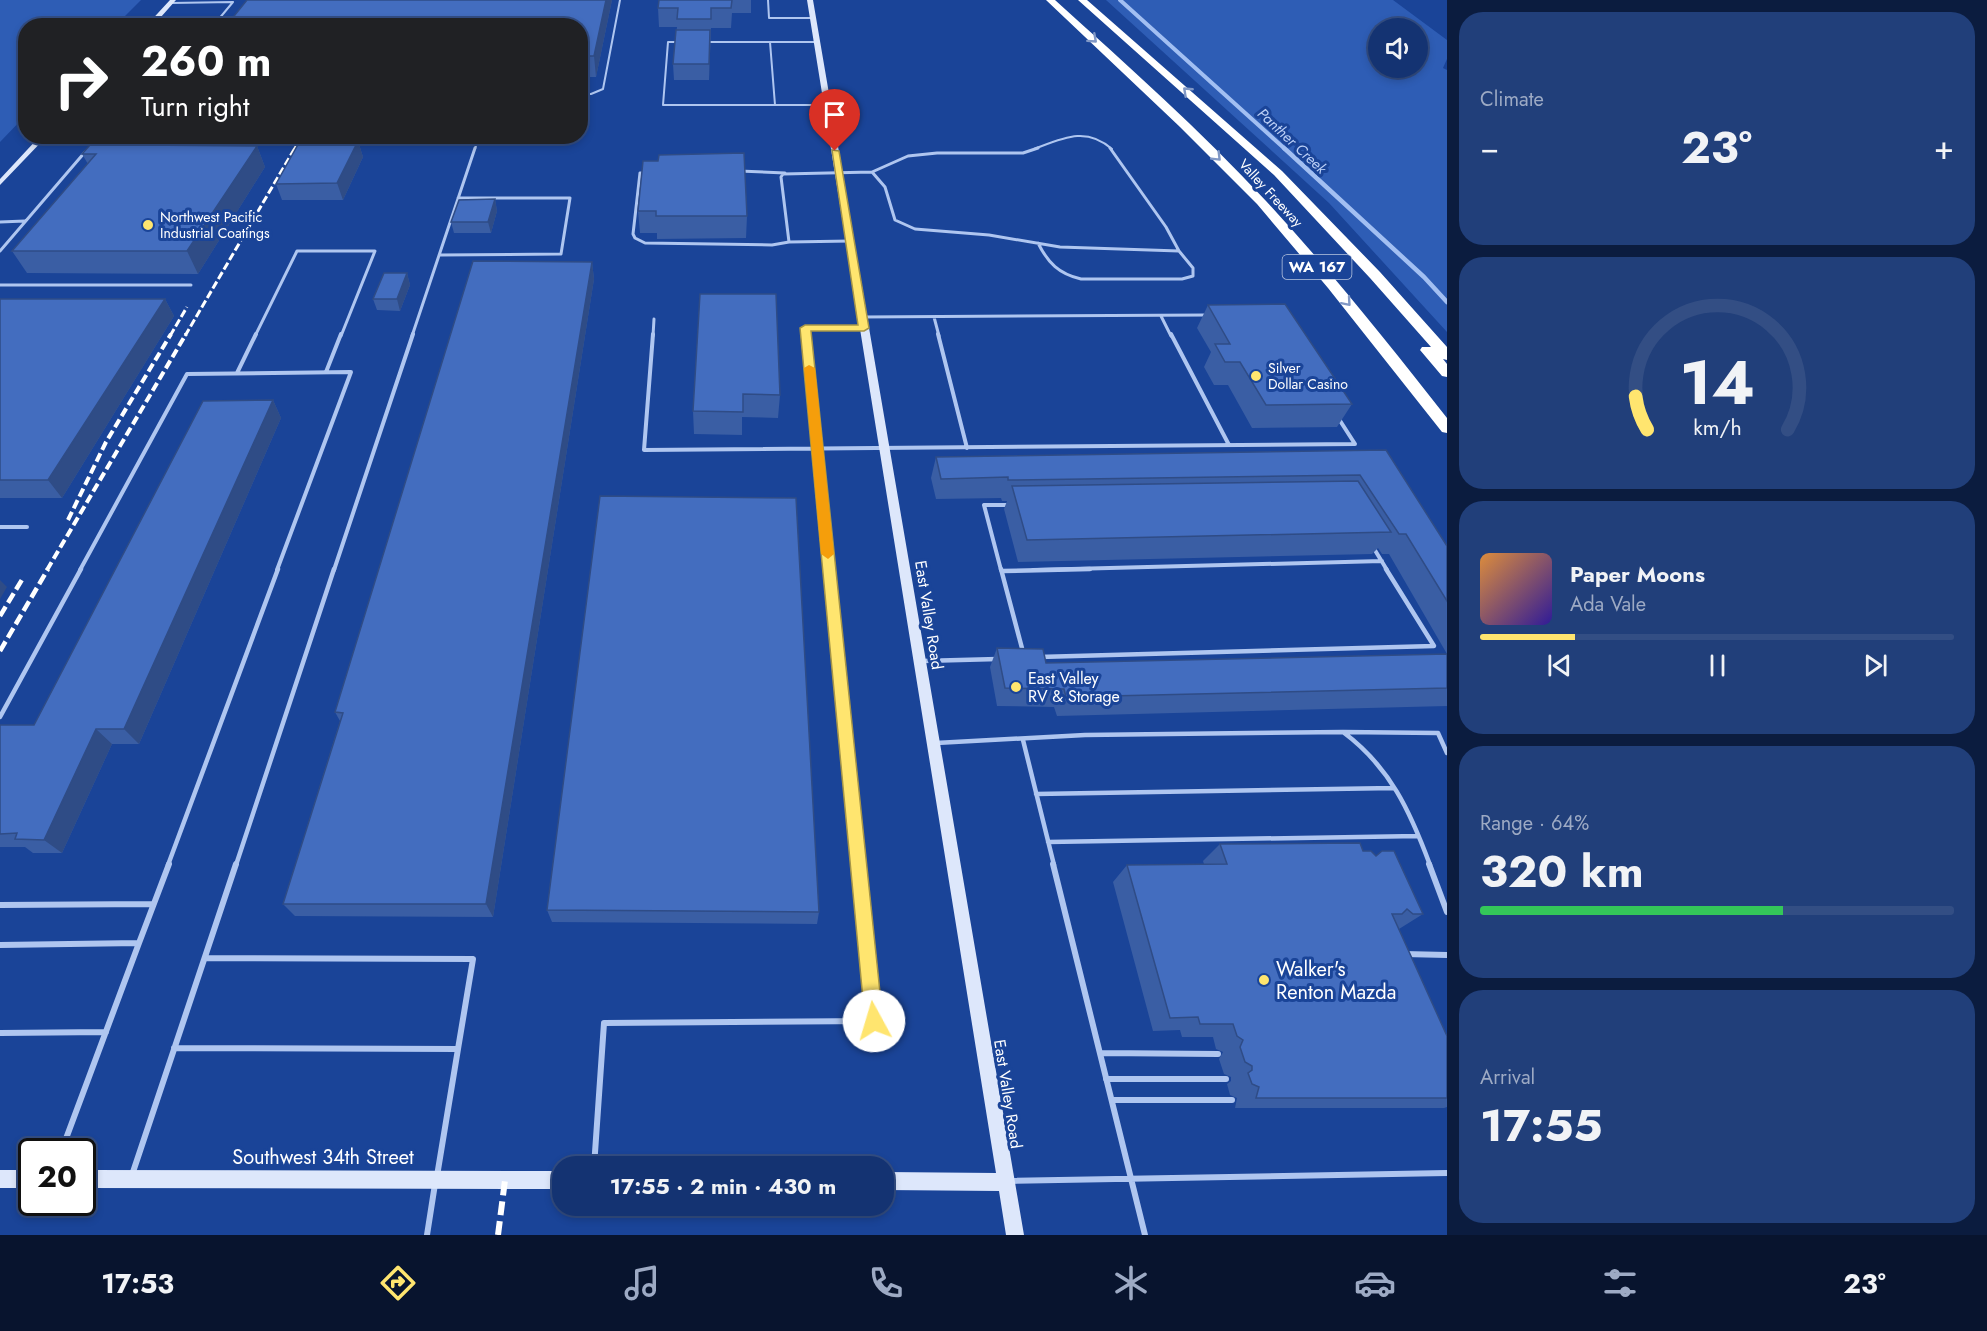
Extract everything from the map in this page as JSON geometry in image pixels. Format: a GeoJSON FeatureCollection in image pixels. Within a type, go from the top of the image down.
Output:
{"type":"FeatureCollection","features":[{"type":"Feature","properties":{"kind":"highway","name":"Valley Freeway"},"geometry":{"type":"LineString","coordinates":[[1050,0],[1151,92],[1255,196],[1359,315],[1447,428]]}},
{"type":"Feature","properties":{"kind":"highway","name":"Valley Freeway"},"geometry":{"type":"LineString","coordinates":[[1082,0],[1260,156],[1310,206],[1447,357]]}},
{"type":"Feature","properties":{"kind":"highway"},"geometry":{"type":"LineString","coordinates":[[1245,145],[1253,160],[1349,260],[1447,373]]}},
{"type":"Feature","properties":{"kind":"street","name":"East Valley Road"},"geometry":{"type":"LineString","coordinates":[[810,0],[1015,1235]]}},
{"type":"Feature","properties":{"kind":"street"},"geometry":{"type":"LineString","coordinates":[[156,18],[172,1]]}},
{"type":"Feature","properties":{"kind":"street"},"geometry":{"type":"LineString","coordinates":[[0,183],[37,144]]}},
{"type":"Feature","properties":{"kind":"street"},"geometry":{"type":"LineString","coordinates":[[0,1179],[18,1179]]}},
{"type":"Feature","properties":{"kind":"street","name":"Southwest 34th Street"},"geometry":{"type":"LineString","coordinates":[[96,1179],[552,1180]]}},
{"type":"Feature","properties":{"kind":"street"},"geometry":{"type":"LineString","coordinates":[[894,1181],[1006,1182]]}},
{"type":"Feature","properties":{"kind":"lane"},"geometry":{"type":"LineString","coordinates":[[588,94],[603,89],[620,0]]}},
{"type":"Feature","properties":{"kind":"lane"},"geometry":{"type":"LineString","coordinates":[[768,0],[769,18],[812,18]]}},
{"type":"Feature","properties":{"kind":"lane"},"geometry":{"type":"LineString","coordinates":[[172,1],[234,1]]}},
{"type":"Feature","properties":{"kind":"lane"},"geometry":{"type":"LineString","coordinates":[[220,18],[234,1]]}},
{"type":"Feature","properties":{"kind":"lane"},"geometry":{"type":"LineString","coordinates":[[679,42],[668,42],[663,105],[827,105]]}},
{"type":"Feature","properties":{"kind":"lane"},"geometry":{"type":"LineString","coordinates":[[701,42],[816,42]]}},
{"type":"Feature","properties":{"kind":"lane"},"geometry":{"type":"LineString","coordinates":[[770,42],[776,105]]}},
{"type":"Feature","properties":{"kind":"lane"},"geometry":{"type":"LineString","coordinates":[[735,171],[838,175],[872,172],[908,156],[937,153],[1023,153],[1055,140],[1086,136],[1106,142],[1112,149],[1166,227],[1179,251],[1193,268],[1193,276],[1182,279],[1081,279],[1057,272],[1046,260],[1038,243]]}},
{"type":"Feature","properties":{"kind":"lane"},"geometry":{"type":"LineString","coordinates":[[131,1179],[476,144]]}},
{"type":"Feature","properties":{"kind":"lane"},"geometry":{"type":"LineString","coordinates":[[0,251],[86,152]]}},
{"type":"Feature","properties":{"kind":"lane"},"geometry":{"type":"LineString","coordinates":[[872,172],[888,188],[896,220],[915,229],[989,235],[1060,247],[1179,251]]}},
{"type":"Feature","properties":{"kind":"lane"},"geometry":{"type":"LineString","coordinates":[[652,173],[640,173],[633,234],[641,241],[663,245],[850,242]]}},
{"type":"Feature","properties":{"kind":"lane"},"geometry":{"type":"LineString","coordinates":[[788,174],[781,177],[789,242]]}},
{"type":"Feature","properties":{"kind":"lane"},"geometry":{"type":"LineString","coordinates":[[440,255],[561,254],[570,198],[458,198]]}},
{"type":"Feature","properties":{"kind":"lane"},"geometry":{"type":"LineString","coordinates":[[0,222],[25,222]]}},
{"type":"Feature","properties":{"kind":"lane"},"geometry":{"type":"LineString","coordinates":[[237,373],[297,251],[375,251],[326,372]]}},
{"type":"Feature","properties":{"kind":"lane"},"geometry":{"type":"LineString","coordinates":[[0,285],[191,285]]}},
{"type":"Feature","properties":{"kind":"lane"},"geometry":{"type":"LineString","coordinates":[[595,1156],[604,1023],[874,1021],[805,328],[934,317],[1217,315]]}},
{"type":"Feature","properties":{"kind":"lane"},"geometry":{"type":"LineString","coordinates":[[1161,316],[1229,445]]}},
{"type":"Feature","properties":{"kind":"lane"},"geometry":{"type":"LineString","coordinates":[[934,317],[967,448]]}},
{"type":"Feature","properties":{"kind":"lane"},"geometry":{"type":"LineString","coordinates":[[654,319],[644,450],[1355,444],[1333,409]]}},
{"type":"Feature","properties":{"kind":"lane"},"geometry":{"type":"LineString","coordinates":[[0,717],[187,374],[351,372],[66,1138]]}},
{"type":"Feature","properties":{"kind":"lane"},"geometry":{"type":"LineString","coordinates":[[1020,505],[984,505],[1025,658]]}},
{"type":"Feature","properties":{"kind":"lane"},"geometry":{"type":"LineString","coordinates":[[0,527],[27,527]]}},
{"type":"Feature","properties":{"kind":"lane"},"geometry":{"type":"LineString","coordinates":[[1036,657],[1434,646],[1371,544]]}},
{"type":"Feature","properties":{"kind":"lane"},"geometry":{"type":"LineString","coordinates":[[1002,571],[1382,561]]}},
{"type":"Feature","properties":{"kind":"lane"},"geometry":{"type":"LineString","coordinates":[[919,661],[1001,658]]}},
{"type":"Feature","properties":{"kind":"lane"},"geometry":{"type":"LineString","coordinates":[[1343,732],[1353,738],[1375,759],[1408,811],[1447,912]]}},
{"type":"Feature","properties":{"kind":"lane"},"geometry":{"type":"LineString","coordinates":[[933,744],[1084,735],[1438,733],[1447,753]]}},
{"type":"Feature","properties":{"kind":"lane"},"geometry":{"type":"LineString","coordinates":[[1023,740],[1145,1235]]}},
{"type":"Feature","properties":{"kind":"lane"},"geometry":{"type":"LineString","coordinates":[[1036,794],[1394,788]]}},
{"type":"Feature","properties":{"kind":"lane"},"geometry":{"type":"LineString","coordinates":[[1048,842],[1418,836]]}},
{"type":"Feature","properties":{"kind":"lane"},"geometry":{"type":"LineString","coordinates":[[1340,837],[1344,848]]}},
{"type":"Feature","properties":{"kind":"lane"},"geometry":{"type":"LineString","coordinates":[[0,905],[153,904]]}},
{"type":"Feature","properties":{"kind":"lane"},"geometry":{"type":"LineString","coordinates":[[0,945],[139,943]]}},
{"type":"Feature","properties":{"kind":"lane"},"geometry":{"type":"LineString","coordinates":[[1392,954],[1447,955]]}},
{"type":"Feature","properties":{"kind":"lane"},"geometry":{"type":"LineString","coordinates":[[205,957],[473,959],[427,1235]]}},
{"type":"Feature","properties":{"kind":"lane"},"geometry":{"type":"LineString","coordinates":[[0,1033],[106,1032]]}},
{"type":"Feature","properties":{"kind":"lane"},"geometry":{"type":"LineString","coordinates":[[174,1048],[458,1049]]}},
{"type":"Feature","properties":{"kind":"lane"},"geometry":{"type":"LineString","coordinates":[[1100,1053],[1218,1054]]}},
{"type":"Feature","properties":{"kind":"lane"},"geometry":{"type":"LineString","coordinates":[[1106,1078],[1226,1079]]}},
{"type":"Feature","properties":{"kind":"lane"},"geometry":{"type":"LineString","coordinates":[[1112,1100],[1232,1100]]}},
{"type":"Feature","properties":{"kind":"lane"},"geometry":{"type":"LineString","coordinates":[[1006,1182],[1447,1173]]}},
{"type":"Feature","properties":{"kind":"shaded area"},"geometry":{"type":"Polygon","coordinates":[[[0,0],[141,0],[123,18],[18,18],[18,123],[0,142],[0,0]]]}},
{"type":"Feature","properties":{"kind":"shaded area"},"geometry":{"type":"Polygon","coordinates":[[[1106,0],[1393,0],[1417,18],[1368,18],[1368,78],[1428,78],[1428,26],[1447,40],[1447,59],[1443,68],[1447,70],[1447,332],[1329,203],[1106,0]]]}},
{"type":"Feature","properties":{"kind":"building"},"geometry":{"type":"Polygon","coordinates":[[[247,0],[606,0],[594,56],[588,56],[588,18],[232,18],[247,0]]]}},
{"type":"Feature","properties":{"kind":"building"},"geometry":{"type":"Polygon","coordinates":[[[659,0],[732,0],[731,8],[711,8],[711,19],[677,19],[678,8],[658,8],[659,0]]]}},
{"type":"Feature","properties":{"kind":"building"},"geometry":{"type":"Polygon","coordinates":[[[676,30],[710,30],[709,64],[673,64],[676,30]]]}},
{"type":"Feature","properties":{"kind":"building","name":"Northwest Pacific Industrial Coatings"},"geometry":{"type":"Polygon","coordinates":[[[91,144],[257,146],[187,251],[12,251],[96,154],[82,154],[91,144]]]}},
{"type":"Feature","properties":{"kind":"building"},"geometry":{"type":"Polygon","coordinates":[[[298,144],[356,144],[337,183],[276,184],[298,144]]]}},
{"type":"Feature","properties":{"kind":"building"},"geometry":{"type":"Polygon","coordinates":[[[744,153],[747,216],[656,216],[656,211],[638,211],[643,161],[658,161],[659,155],[744,153]]]}},
{"type":"Feature","properties":{"kind":"building"},"geometry":{"type":"Polygon","coordinates":[[[495,199],[488,222],[451,222],[459,200],[495,199]]]}},
{"type":"Feature","properties":{"kind":"building"},"geometry":{"type":"Polygon","coordinates":[[[473,261],[592,262],[486,904],[283,904],[343,713],[335,712],[473,261]]]}},
{"type":"Feature","properties":{"kind":"building"},"geometry":{"type":"Polygon","coordinates":[[[384,273],[407,273],[397,299],[373,299],[384,273]]]}},
{"type":"Feature","properties":{"kind":"building"},"geometry":{"type":"Polygon","coordinates":[[[700,294],[776,294],[780,395],[743,394],[743,412],[693,411],[700,294]]]}},
{"type":"Feature","properties":{"kind":"building"},"geometry":{"type":"Polygon","coordinates":[[[0,299],[165,299],[48,480],[0,480],[0,299]]]}},
{"type":"Feature","properties":{"kind":"building"},"geometry":{"type":"Polygon","coordinates":[[[1285,304],[1352,404],[1266,405],[1240,362],[1225,362],[1215,344],[1230,344],[1208,305],[1285,304]]]}},
{"type":"Feature","properties":{"kind":"building"},"geometry":{"type":"Polygon","coordinates":[[[273,400],[124,729],[96,729],[44,840],[15,839],[17,833],[0,834],[0,725],[34,725],[203,401],[273,400]]]}},
{"type":"Feature","properties":{"kind":"building"},"geometry":{"type":"Polygon","coordinates":[[[1386,450],[1447,546],[1447,601],[1406,534],[1399,534],[1360,475],[941,479],[936,457],[1386,450]]]}},
{"type":"Feature","properties":{"kind":"building"},"geometry":{"type":"Polygon","coordinates":[[[1358,481],[1391,532],[1027,540],[1012,486],[1358,481]]]}},
{"type":"Feature","properties":{"kind":"building"},"geometry":{"type":"Polygon","coordinates":[[[600,496],[796,498],[819,912],[547,910],[600,496]]]}},
{"type":"Feature","properties":{"kind":"building"},"geometry":{"type":"Polygon","coordinates":[[[997,648],[1043,649],[1046,663],[1447,654],[1447,688],[1066,697],[1064,689],[1005,688],[997,648]]]}},
{"type":"Feature","properties":{"kind":"building","name":"Walker's Renton Mazda"},"geometry":{"type":"Polygon","coordinates":[[[1360,843],[1363,851],[1371,851],[1376,856],[1382,851],[1394,851],[1423,914],[1413,914],[1407,909],[1402,914],[1392,914],[1447,1036],[1447,1098],[1256,1098],[1259,1087],[1252,1084],[1248,1073],[1252,1070],[1252,1066],[1245,1062],[1240,1047],[1243,1040],[1237,1036],[1233,1024],[1200,1024],[1198,1017],[1170,1018],[1127,865],[1227,864],[1220,844],[1360,843]]]}},
{"type":"Feature","properties":{"kind":"waterway","name":"Panther Creek"},"geometry":{"type":"LineString","coordinates":[[1120,0],[1285,149]]}},
{"type":"Feature","properties":{"kind":"waterway","name":"Panther Creek"},"geometry":{"type":"LineString","coordinates":[[1284,148],[1424,277],[1447,302]]}},
{"type":"Feature","properties":{"kind":"railway"},"geometry":{"type":"LineString","coordinates":[[294,149],[297,144]]}},
{"type":"Feature","properties":{"kind":"railway"},"geometry":{"type":"LineString","coordinates":[[185,336],[295,148]]}},
{"type":"Feature","properties":{"kind":"railway"},"geometry":{"type":"LineString","coordinates":[[170,336],[187,307]]}},
{"type":"Feature","properties":{"kind":"railway"},"geometry":{"type":"LineString","coordinates":[[68,520],[106,442],[171,334]]}},
{"type":"Feature","properties":{"kind":"railway"},"geometry":{"type":"LineString","coordinates":[[47,570],[186,334]]}},
{"type":"Feature","properties":{"kind":"railway"},"geometry":{"type":"LineString","coordinates":[[0,651],[48,569]]}},
{"type":"Feature","properties":{"kind":"railway"},"geometry":{"type":"LineString","coordinates":[[0,616],[23,578]]}},
{"type":"Feature","properties":{"kind":"railway"},"geometry":{"type":"LineString","coordinates":[[498,1235],[505,1180]]}},
{"type":"Feature","properties":{"kind":"slow traffic"},"geometry":{"type":"LineString","coordinates":[[809,368],[828,554]]}},
{"type":"Feature","properties":{"kind":"place","name":"Northwest Pacific Industrial Coatings"},"geometry":{"type":"Point","coordinates":[148,225]}},
{"type":"Feature","properties":{"kind":"place","name":"Silver Dollar Casino"},"geometry":{"type":"Point","coordinates":[1256,376]}},
{"type":"Feature","properties":{"kind":"place","name":"East Valley RV & Storage"},"geometry":{"type":"Point","coordinates":[1016,687]}},
{"type":"Feature","properties":{"kind":"place","name":"Walker's Renton Mazda"},"geometry":{"type":"Point","coordinates":[1264,980]}},
{"type":"Feature","properties":{"kind":"route"},"geometry":{"type":"LineString","coordinates":[[835,151],[864,328],[805,328],[874,1021]]}}]}
